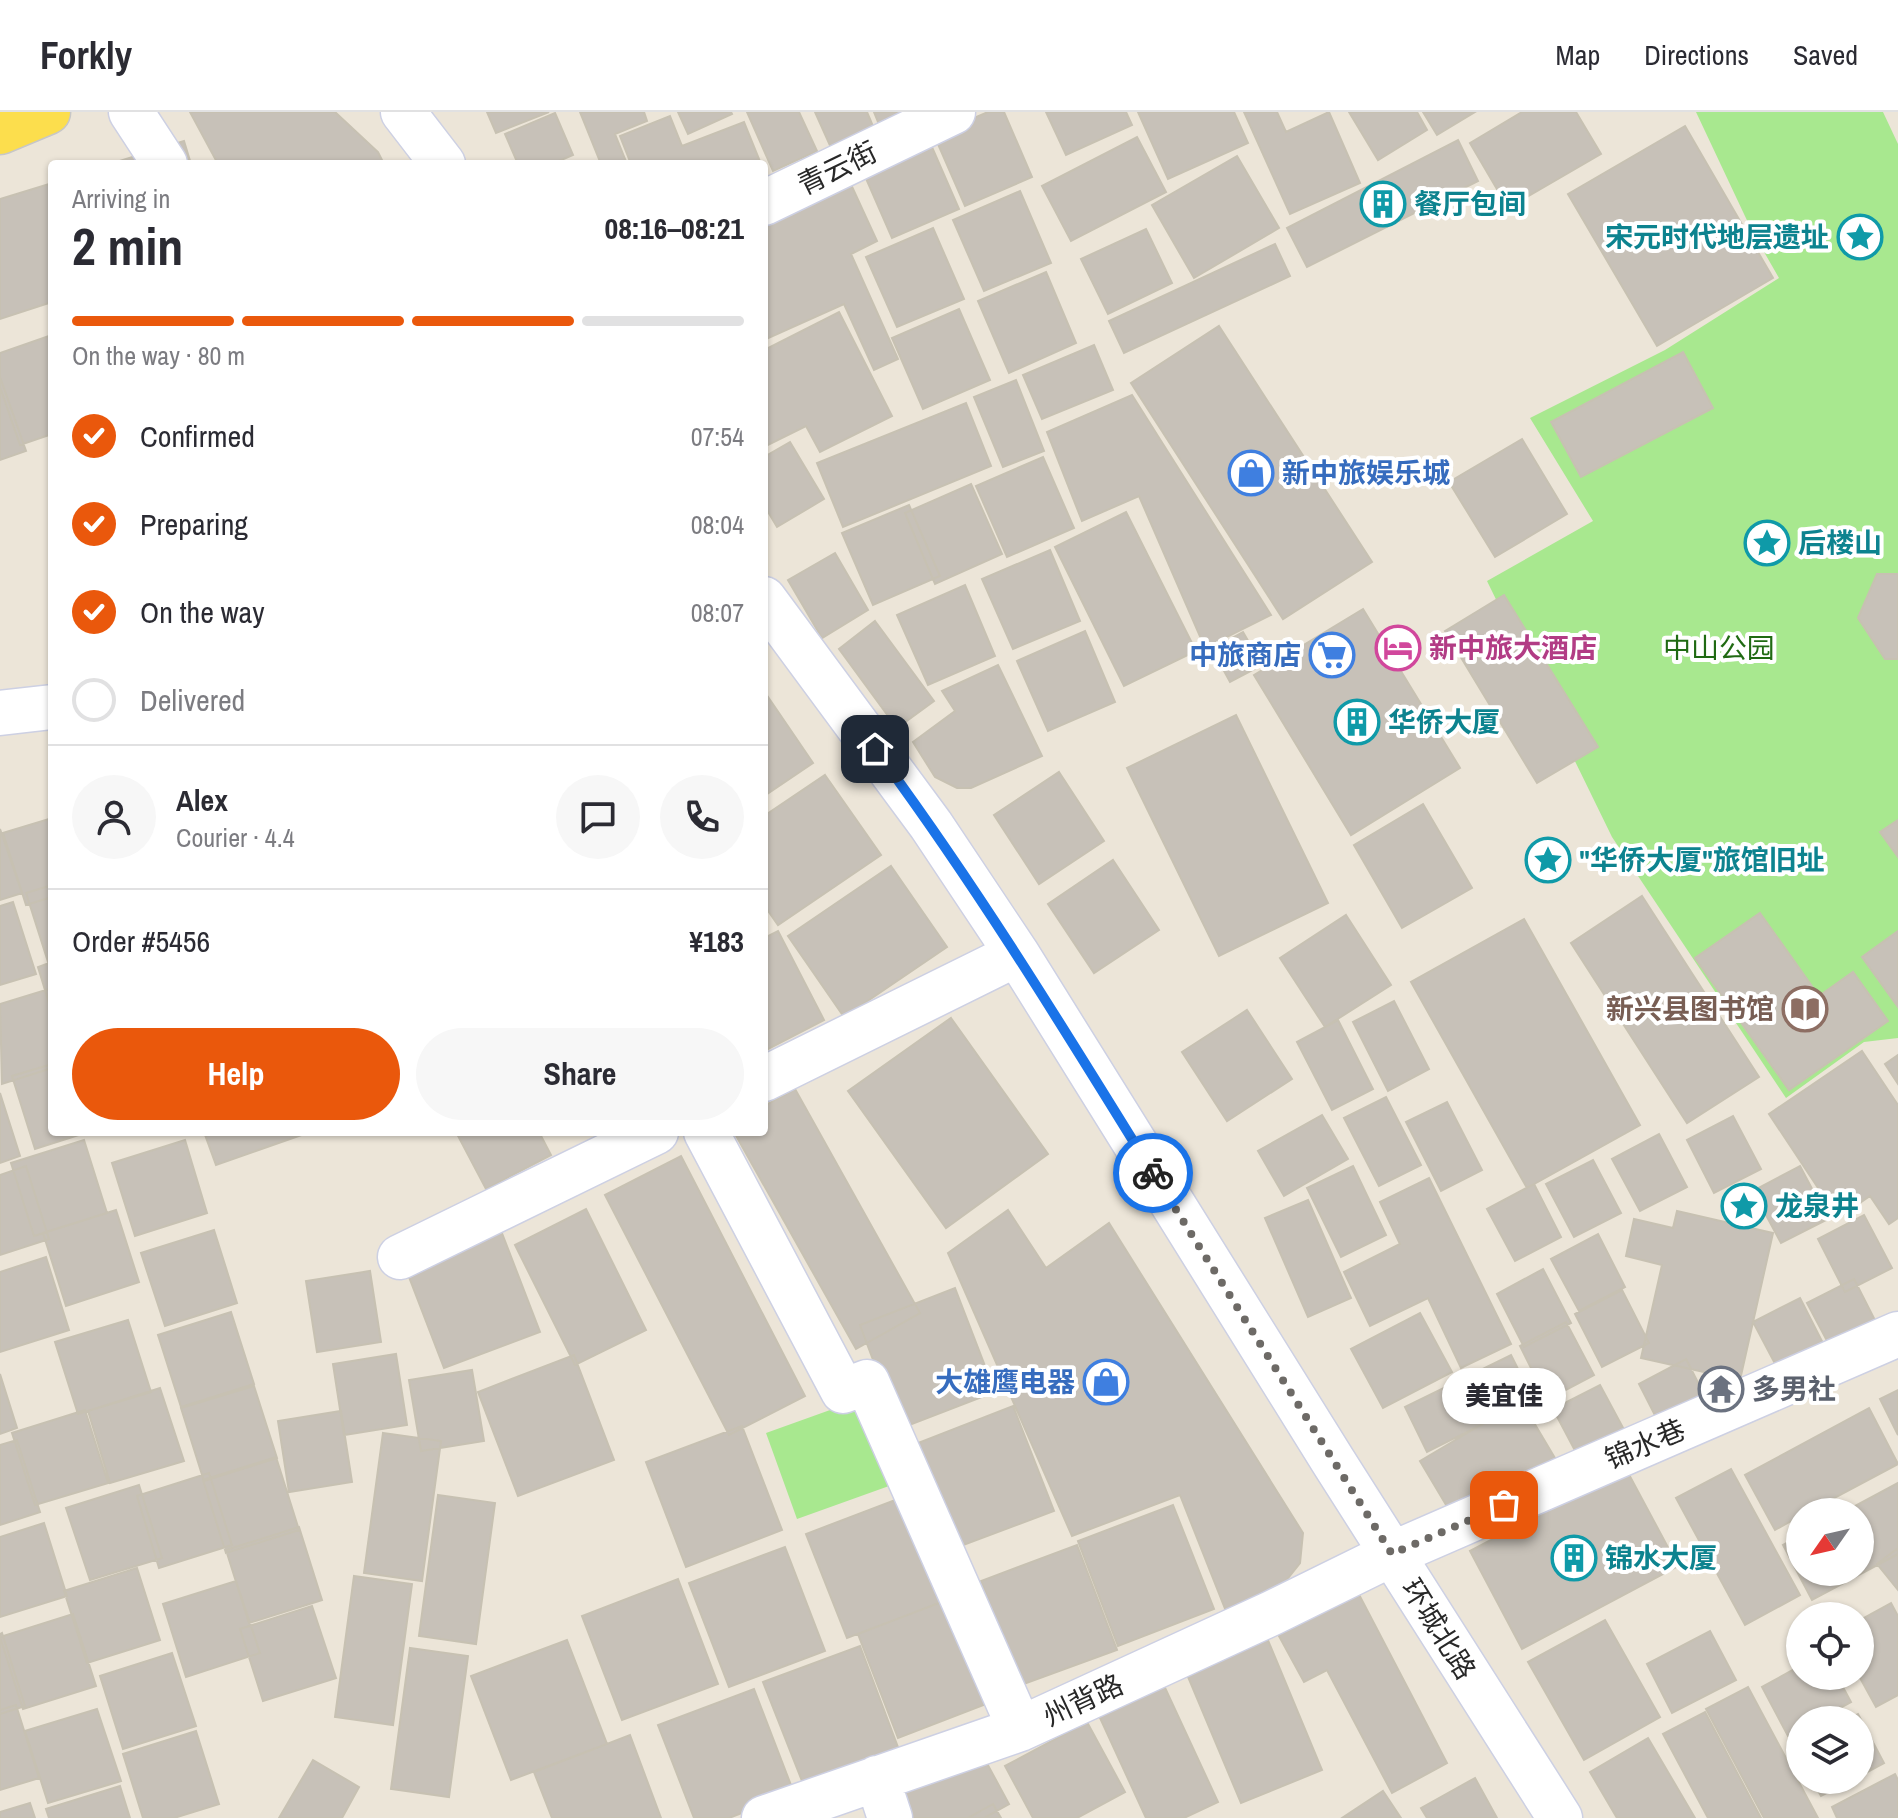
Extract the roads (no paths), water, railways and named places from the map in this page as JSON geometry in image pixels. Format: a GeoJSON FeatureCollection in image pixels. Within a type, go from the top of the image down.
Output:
{"type":"FeatureCollection","features":[{"type":"Feature","properties":{"kind":"main road"},"geometry":{"type":"LineString","coordinates":[[0,132],[48,112]]}},
{"type":"Feature","properties":{"kind":"street"},"geometry":{"type":"LineString","coordinates":[[131,112],[162,160]]}},
{"type":"Feature","properties":{"kind":"street"},"geometry":{"type":"LineString","coordinates":[[403,112],[440,160]]}},
{"type":"Feature","properties":{"kind":"street","name":"青云街"},"geometry":{"type":"LineString","coordinates":[[768,201],[953,112]]}},
{"type":"Feature","properties":{"kind":"street","name":"环城北路"},"geometry":{"type":"LineString","coordinates":[[768,604],[931,825],[1017,954],[1560,1818]]}},
{"type":"Feature","properties":{"kind":"street"},"geometry":{"type":"LineString","coordinates":[[0,713],[48,707]]}},
{"type":"Feature","properties":{"kind":"street"},"geometry":{"type":"LineString","coordinates":[[768,1077],[1017,954]]}},
{"type":"Feature","properties":{"kind":"street"},"geometry":{"type":"LineString","coordinates":[[400,1257],[648,1136]]}},
{"type":"Feature","properties":{"kind":"street"},"geometry":{"type":"LineString","coordinates":[[708,1136],[843,1391],[867,1382],[1020,1729]]}},
{"type":"Feature","properties":{"kind":"street","name":"锦水巷"},"geometry":{"type":"LineString","coordinates":[[1392,1554],[1898,1334]]}},
{"type":"Feature","properties":{"kind":"street","name":"州背路"},"geometry":{"type":"LineString","coordinates":[[764,1818],[884,1798],[1020,1729],[1392,1554]]}},
{"type":"Feature","properties":{"kind":"place","name":"餐厅包间"},"geometry":{"type":"Point","coordinates":[1383,204]}},
{"type":"Feature","properties":{"kind":"place","name":"宋元时代地层遗址"},"geometry":{"type":"Point","coordinates":[1860,237]}},
{"type":"Feature","properties":{"kind":"place","name":"新中旅娱乐城"},"geometry":{"type":"Point","coordinates":[1251,473]}},
{"type":"Feature","properties":{"kind":"place","name":"后楼山"},"geometry":{"type":"Point","coordinates":[1767,543]}},
{"type":"Feature","properties":{"kind":"place","name":"新中旅大酒店"},"geometry":{"type":"Point","coordinates":[1398,648]}},
{"type":"Feature","properties":{"kind":"place","name":"中旅商店"},"geometry":{"type":"Point","coordinates":[1332,655]}},
{"type":"Feature","properties":{"kind":"place","name":"华侨大厦"},"geometry":{"type":"Point","coordinates":[1357,722]}},
{"type":"Feature","properties":{"kind":"place","name":"\"华侨大厦\"旅馆旧址"},"geometry":{"type":"Point","coordinates":[1548,860]}},
{"type":"Feature","properties":{"kind":"place","name":"新兴县图书馆"},"geometry":{"type":"Point","coordinates":[1805,1009]}},
{"type":"Feature","properties":{"kind":"place","name":"龙泉井"},"geometry":{"type":"Point","coordinates":[1744,1206]}},
{"type":"Feature","properties":{"kind":"place","name":"大雄鹰电器"},"geometry":{"type":"Point","coordinates":[1106,1382]}},
{"type":"Feature","properties":{"kind":"place","name":"多男社"},"geometry":{"type":"Point","coordinates":[1721,1389]}},
{"type":"Feature","properties":{"kind":"place","name":"美宜佳"},"geometry":{"type":"Point","coordinates":[1504,1505]}},
{"type":"Feature","properties":{"kind":"place","name":"锦水大厦"},"geometry":{"type":"Point","coordinates":[1574,1558]}},
{"type":"Feature","properties":{"kind":"park label","name":"中山公园"},"geometry":{"type":"Point","coordinates":[1719,648]}}]}
